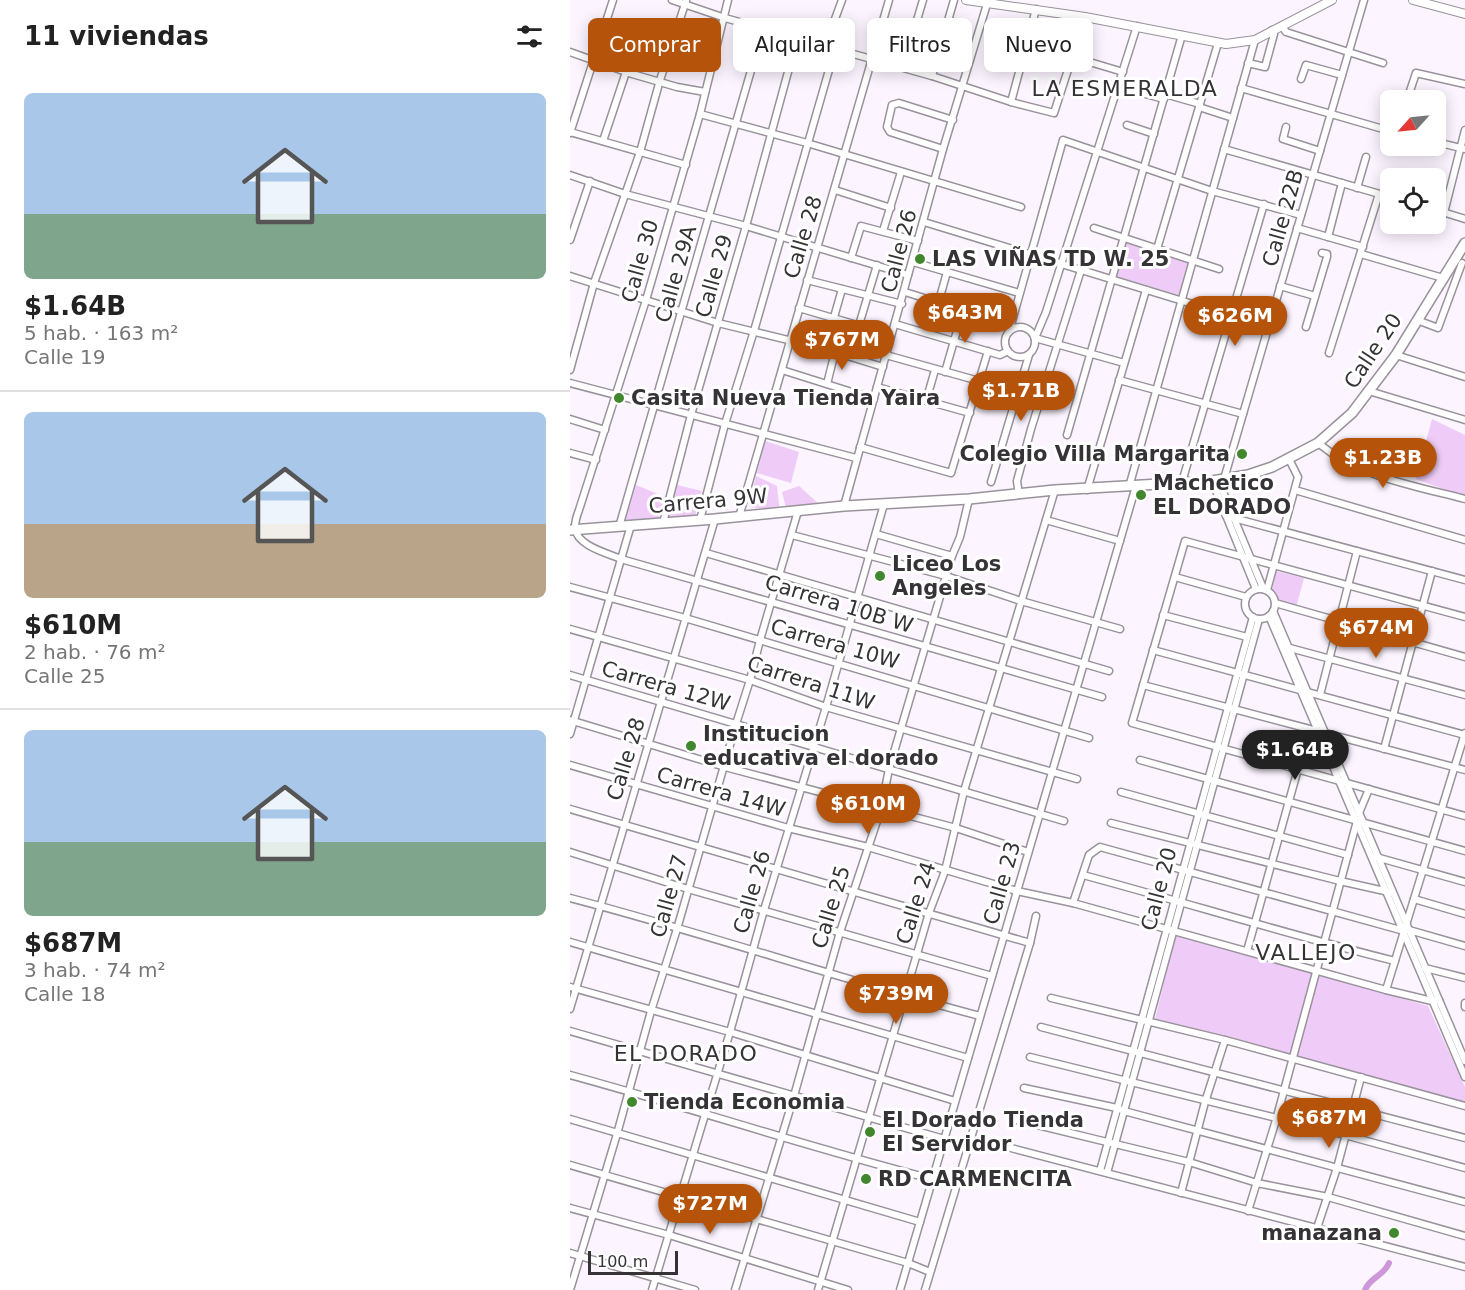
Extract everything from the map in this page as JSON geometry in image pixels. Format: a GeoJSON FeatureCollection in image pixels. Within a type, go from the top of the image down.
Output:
{"type":"FeatureCollection","features":[{"type":"Feature","properties":{"kind":"main road","name":"Calle 20"},"geometry":{"type":"LineString","coordinates":[[1055,490],[1087,490],[1218,480],[1248,475],[1272,467],[1318,443],[1352,413],[1396,355],[1465,243]]}},
{"type":"Feature","properties":{"kind":"main road","name":"Carrera 9W"},"geometry":{"type":"LineString","coordinates":[[573,529],[739,517],[844,506],[1019,495],[1055,490]]}},
{"type":"Feature","properties":{"kind":"street"},"geometry":{"type":"LineString","coordinates":[[607,18],[613,0]]}},
{"type":"Feature","properties":{"kind":"street"},"geometry":{"type":"LineString","coordinates":[[672,0],[686,2],[733,21]]}},
{"type":"Feature","properties":{"kind":"street","name":"Calle 30"},"geometry":{"type":"LineString","coordinates":[[573,529],[646,300],[686,165],[728,0]]}},
{"type":"Feature","properties":{"kind":"street"},"geometry":{"type":"LineString","coordinates":[[835,18],[842,0]]}},
{"type":"Feature","properties":{"kind":"street","name":"Calle 28"},"geometry":{"type":"LineString","coordinates":[[884,18],[889,0]]}},
{"type":"Feature","properties":{"kind":"street"},"geometry":{"type":"LineString","coordinates":[[918,18],[923,0]]}},
{"type":"Feature","properties":{"kind":"street"},"geometry":{"type":"LineString","coordinates":[[932,76],[954,0]]}},
{"type":"Feature","properties":{"kind":"street"},"geometry":{"type":"LineString","coordinates":[[966,0],[1085,17],[1218,43],[1234,44],[1254,40],[1332,0]]}},
{"type":"Feature","properties":{"kind":"street","name":"Calle 22B"},"geometry":{"type":"LineString","coordinates":[[1218,480],[1243,414],[1364,0]]}},
{"type":"Feature","properties":{"kind":"street"},"geometry":{"type":"LineString","coordinates":[[1413,0],[1465,14]]}},
{"type":"Feature","properties":{"kind":"street"},"geometry":{"type":"LineString","coordinates":[[570,370],[572,352],[626,194],[686,2]]}},
{"type":"Feature","properties":{"kind":"street","name":"Calle 26"},"geometry":{"type":"LineString","coordinates":[[844,506],[987,4]]}},
{"type":"Feature","properties":{"kind":"street"},"geometry":{"type":"LineString","coordinates":[[1011,102],[1036,9]]}},
{"type":"Feature","properties":{"kind":"street"},"geometry":{"type":"LineString","coordinates":[[1282,26],[1286,32],[1383,63]]}},
{"type":"Feature","properties":{"kind":"street"},"geometry":{"type":"LineString","coordinates":[[991,482],[1029,355],[1035,348],[1035,338],[1046,312],[1137,27]]}},
{"type":"Feature","properties":{"kind":"street"},"geometry":{"type":"LineString","coordinates":[[1248,63],[1264,67],[1274,34],[1272,30]]}},
{"type":"Feature","properties":{"kind":"street"},"geometry":{"type":"LineString","coordinates":[[1067,435],[1182,35]]}},
{"type":"Feature","properties":{"kind":"street","name":"Calle 23"},"geometry":{"type":"LineString","coordinates":[[900,1290],[1120,541],[1156,389],[1254,40]]}},
{"type":"Feature","properties":{"kind":"street"},"geometry":{"type":"LineString","coordinates":[[1157,249],[1218,43]]}},
{"type":"Feature","properties":{"kind":"street"},"geometry":{"type":"LineString","coordinates":[[570,51],[588,57]]}},
{"type":"Feature","properties":{"kind":"street"},"geometry":{"type":"LineString","coordinates":[[1093,63],[1123,72]]}},
{"type":"Feature","properties":{"kind":"street"},"geometry":{"type":"LineString","coordinates":[[1301,79],[1306,65],[1342,75]]}},
{"type":"Feature","properties":{"kind":"street"},"geometry":{"type":"LineString","coordinates":[[590,72],[570,132],[686,165]]}},
{"type":"Feature","properties":{"kind":"street"},"geometry":{"type":"LineString","coordinates":[[603,141],[626,72],[660,83],[705,92]]}},
{"type":"Feature","properties":{"kind":"street","name":"Calle 29A"},"geometry":{"type":"LineString","coordinates":[[619,527],[751,72]]}},
{"type":"Feature","properties":{"kind":"street","name":"Calle 29"},"geometry":{"type":"LineString","coordinates":[[663,523],[691,415],[788,72]]}},
{"type":"Feature","properties":{"kind":"street"},"geometry":{"type":"LineString","coordinates":[[700,520],[724,424],[754,331],[828,72]]}},
{"type":"Feature","properties":{"kind":"street","name":"Calle 28"},"geometry":{"type":"LineString","coordinates":[[739,517],[868,72]]}},
{"type":"Feature","properties":{"kind":"street"},"geometry":{"type":"LineString","coordinates":[[919,72],[1011,102],[1054,113],[1068,72]]}},
{"type":"Feature","properties":{"kind":"street"},"geometry":{"type":"LineString","coordinates":[[1410,90],[1416,73],[1465,84]]}},
{"type":"Feature","properties":{"kind":"street"},"geometry":{"type":"LineString","coordinates":[[1241,88],[1380,128]]}},
{"type":"Feature","properties":{"kind":"street"},"geometry":{"type":"LineString","coordinates":[[1138,92],[1199,106],[1233,118]]}},
{"type":"Feature","properties":{"kind":"street"},"geometry":{"type":"LineString","coordinates":[[944,149],[890,132],[887,127],[892,105],[899,103],[953,120]]}},
{"type":"Feature","properties":{"kind":"street"},"geometry":{"type":"LineString","coordinates":[[700,114],[845,154],[1020,207]]}},
{"type":"Feature","properties":{"kind":"street"},"geometry":{"type":"LineString","coordinates":[[1127,125],[1154,134]]}},
{"type":"Feature","properties":{"kind":"street"},"geometry":{"type":"LineString","coordinates":[[1286,127],[1283,139],[1320,151]]}},
{"type":"Feature","properties":{"kind":"street"},"geometry":{"type":"LineString","coordinates":[[1446,206],[1463,148],[1465,130]]}},
{"type":"Feature","properties":{"kind":"street"},"geometry":{"type":"LineString","coordinates":[[1029,355],[1018,357],[1008,351],[1005,338],[1064,140],[1212,190],[1301,215]]}},
{"type":"Feature","properties":{"kind":"street"},"geometry":{"type":"LineString","coordinates":[[1446,144],[1463,148]]}},
{"type":"Feature","properties":{"kind":"street"},"geometry":{"type":"LineString","coordinates":[[1224,149],[1378,194],[1329,353]]}},
{"type":"Feature","properties":{"kind":"street"},"geometry":{"type":"LineString","coordinates":[[1358,188],[1366,157]]}},
{"type":"Feature","properties":{"kind":"street"},"geometry":{"type":"LineString","coordinates":[[883,231],[901,172]]}},
{"type":"Feature","properties":{"kind":"street"},"geometry":{"type":"LineString","coordinates":[[570,175],[673,208],[746,226],[908,275]]}},
{"type":"Feature","properties":{"kind":"street"},"geometry":{"type":"LineString","coordinates":[[570,240],[590,181]]}},
{"type":"Feature","properties":{"kind":"street"},"geometry":{"type":"LineString","coordinates":[[1328,237],[1341,183]]}},
{"type":"Feature","properties":{"kind":"street"},"geometry":{"type":"LineString","coordinates":[[835,190],[891,208]]}},
{"type":"Feature","properties":{"kind":"street"},"geometry":{"type":"LineString","coordinates":[[1182,482],[1264,204]]}},
{"type":"Feature","properties":{"kind":"street"},"geometry":{"type":"LineString","coordinates":[[1446,214],[1465,219]]}},
{"type":"Feature","properties":{"kind":"street"},"geometry":{"type":"LineString","coordinates":[[924,222],[1268,327]]}},
{"type":"Feature","properties":{"kind":"street"},"geometry":{"type":"LineString","coordinates":[[851,258],[860,226],[918,241]]}},
{"type":"Feature","properties":{"kind":"street"},"geometry":{"type":"LineString","coordinates":[[1094,228],[1219,269]]}},
{"type":"Feature","properties":{"kind":"street"},"geometry":{"type":"LineString","coordinates":[[1297,228],[1443,278]]}},
{"type":"Feature","properties":{"kind":"street"},"geometry":{"type":"LineString","coordinates":[[1306,327],[1328,257],[1327,254],[1322,253]]}},
{"type":"Feature","properties":{"kind":"street"},"geometry":{"type":"LineString","coordinates":[[913,262],[1019,293]]}},
{"type":"Feature","properties":{"kind":"street"},"geometry":{"type":"LineString","coordinates":[[1417,320],[1438,328],[1462,263]]}},
{"type":"Feature","properties":{"kind":"street"},"geometry":{"type":"LineString","coordinates":[[859,325],[876,265]]}},
{"type":"Feature","properties":{"kind":"street"},"geometry":{"type":"LineString","coordinates":[[1019,495],[1017,482],[1081,270]]}},
{"type":"Feature","properties":{"kind":"street"},"geometry":{"type":"LineString","coordinates":[[930,333],[946,272]]}},
{"type":"Feature","properties":{"kind":"street"},"geometry":{"type":"LineString","coordinates":[[570,276],[718,322],[825,349],[883,367]]}},
{"type":"Feature","properties":{"kind":"street"},"geometry":{"type":"LineString","coordinates":[[807,280],[902,304]]}},
{"type":"Feature","properties":{"kind":"street"},"geometry":{"type":"LineString","coordinates":[[1280,285],[1315,296]]}},
{"type":"Feature","properties":{"kind":"street"},"geometry":{"type":"LineString","coordinates":[[825,349],[842,289]]}},
{"type":"Feature","properties":{"kind":"street"},"geometry":{"type":"LineString","coordinates":[[1087,490],[1146,290]]}},
{"type":"Feature","properties":{"kind":"street"},"geometry":{"type":"LineString","coordinates":[[1435,290],[1450,295]]}},
{"type":"Feature","properties":{"kind":"street"},"geometry":{"type":"LineString","coordinates":[[905,292],[963,310],[1009,328],[1021,326],[1032,332],[1035,338],[1124,363]]}},
{"type":"Feature","properties":{"kind":"street"},"geometry":{"type":"LineString","coordinates":[[799,308],[891,335]]}},
{"type":"Feature","properties":{"kind":"street"},"geometry":{"type":"LineString","coordinates":[[945,372],[963,310]]}},
{"type":"Feature","properties":{"kind":"street"},"geometry":{"type":"LineString","coordinates":[[895,324],[1000,355],[1008,351]]}},
{"type":"Feature","properties":{"kind":"street"},"geometry":{"type":"LineString","coordinates":[[860,447],[949,473],[952,471],[988,351]]}},
{"type":"Feature","properties":{"kind":"street"},"geometry":{"type":"LineString","coordinates":[[826,384],[835,352]]}},
{"type":"Feature","properties":{"kind":"street"},"geometry":{"type":"LineString","coordinates":[[886,355],[979,381]]}},
{"type":"Feature","properties":{"kind":"street"},"geometry":{"type":"LineString","coordinates":[[1396,355],[1465,377]]}},
{"type":"Feature","properties":{"kind":"street"},"geometry":{"type":"LineString","coordinates":[[782,370],[874,399]]}},
{"type":"Feature","properties":{"kind":"street"},"geometry":{"type":"LineString","coordinates":[[926,401],[934,370]]}},
{"type":"Feature","properties":{"kind":"street"},"geometry":{"type":"LineString","coordinates":[[1119,380],[1243,414]]}},
{"type":"Feature","properties":{"kind":"street"},"geometry":{"type":"LineString","coordinates":[[570,383],[856,458]]}},
{"type":"Feature","properties":{"kind":"street"},"geometry":{"type":"LineString","coordinates":[[877,387],[970,413]]}},
{"type":"Feature","properties":{"kind":"street"},"geometry":{"type":"LineString","coordinates":[[1369,391],[1465,420]]}},
{"type":"Feature","properties":{"kind":"street"},"geometry":{"type":"LineString","coordinates":[[570,419],[604,430]]}},
{"type":"Feature","properties":{"kind":"street"},"geometry":{"type":"LineString","coordinates":[[1318,443],[1349,464],[1465,499]]}},
{"type":"Feature","properties":{"kind":"street"},"geometry":{"type":"LineString","coordinates":[[570,453],[596,460]]}},
{"type":"Feature","properties":{"kind":"street"},"geometry":{"type":"LineString","coordinates":[[1175,577],[1246,597],[1262,589],[1274,565],[1298,477],[1289,459]]}},
{"type":"Feature","properties":{"kind":"street"},"geometry":{"type":"LineString","coordinates":[[1218,480],[1226,516],[1243,556],[1262,589],[1271,594],[1275,603],[1271,614],[1281,646],[1325,733],[1346,782],[1359,813],[1370,855],[1407,922]]}},
{"type":"Feature","properties":{"kind":"street"},"geometry":{"type":"LineString","coordinates":[[1218,480],[1262,589]]}},
{"type":"Feature","properties":{"kind":"street","name":"Calle 24"},"geometry":{"type":"LineString","coordinates":[[819,1286],[929,913],[945,871],[964,791],[1055,490]]}},
{"type":"Feature","properties":{"kind":"street"},"geometry":{"type":"LineString","coordinates":[[1295,490],[1465,540]]}},
{"type":"Feature","properties":{"kind":"street","name":"Calle 25"},"geometry":{"type":"LineString","coordinates":[[735,1290],[794,1096],[840,932],[881,809],[889,769],[913,684],[952,556],[960,537],[969,499]]}},
{"type":"Feature","properties":{"kind":"street","name":"Calle 26"},"geometry":{"type":"LineString","coordinates":[[652,1290],[884,504]]}},
{"type":"Feature","properties":{"kind":"street","name":"Calle 27"},"geometry":{"type":"LineString","coordinates":[[570,1290],[798,511]]}},
{"type":"Feature","properties":{"kind":"street"},"geometry":{"type":"LineString","coordinates":[[1226,516],[1465,580]]}},
{"type":"Feature","properties":{"kind":"street","name":"Calle 28"},"geometry":{"type":"LineString","coordinates":[[570,1009],[573,988],[588,948],[715,519]]}},
{"type":"Feature","properties":{"kind":"street"},"geometry":{"type":"LineString","coordinates":[[1046,520],[1120,541]]}},
{"type":"Feature","properties":{"kind":"street"},"geometry":{"type":"LineString","coordinates":[[570,734],[631,525]]}},
{"type":"Feature","properties":{"kind":"street","name":"Carrera 10B W"},"geometry":{"type":"LineString","coordinates":[[573,529],[582,541],[621,559],[1102,697]]}},
{"type":"Feature","properties":{"kind":"street"},"geometry":{"type":"LineString","coordinates":[[876,534],[952,556]]}},
{"type":"Feature","properties":{"kind":"street"},"geometry":{"type":"LineString","coordinates":[[792,535],[946,576],[1120,629]]}},
{"type":"Feature","properties":{"kind":"street"},"geometry":{"type":"LineString","coordinates":[[1465,618],[1185,541],[1132,723],[1465,816]]}},
{"type":"Feature","properties":{"kind":"street"},"geometry":{"type":"LineString","coordinates":[[1320,695],[1357,551]]}},
{"type":"Feature","properties":{"kind":"street"},"geometry":{"type":"LineString","coordinates":[[706,553],[1109,670]]}},
{"type":"Feature","properties":{"kind":"street"},"geometry":{"type":"LineString","coordinates":[[1384,749],[1432,571]]}},
{"type":"Feature","properties":{"kind":"street","name":"Carrera 10W"},"geometry":{"type":"LineString","coordinates":[[570,587],[838,662],[1089,738]]}},
{"type":"Feature","properties":{"kind":"street"},"geometry":{"type":"LineString","coordinates":[[1246,597],[1245,609],[1256,618],[1271,614]]}},
{"type":"Feature","properties":{"kind":"street"},"geometry":{"type":"LineString","coordinates":[[1275,603],[1465,657]]}},
{"type":"Feature","properties":{"kind":"street"},"geometry":{"type":"LineString","coordinates":[[1271,614],[1289,648],[1317,730],[1338,780],[1378,858],[1390,892],[1425,968],[1436,1001]]}},
{"type":"Feature","properties":{"kind":"street"},"geometry":{"type":"LineString","coordinates":[[1163,615],[1247,637]]}},
{"type":"Feature","properties":{"kind":"street","name":"Calle 20"},"geometry":{"type":"LineString","coordinates":[[1240,674],[1247,637],[1256,618]]}},
{"type":"Feature","properties":{"kind":"street","name":"Calle 20"},"geometry":{"type":"LineString","coordinates":[[1100,1171],[1125,1080],[1145,1021],[1256,618]]}},
{"type":"Feature","properties":{"kind":"street","name":"Carrera 11W"},"geometry":{"type":"LineString","coordinates":[[570,629],[750,680],[826,706],[1077,779]]}},
{"type":"Feature","properties":{"kind":"street"},"geometry":{"type":"LineString","coordinates":[[1281,646],[1465,696]]}},
{"type":"Feature","properties":{"kind":"street"},"geometry":{"type":"LineString","coordinates":[[1153,650],[1465,734],[1407,922],[1407,931],[1418,966],[1465,1061]]}},
{"type":"Feature","properties":{"kind":"street","name":"Carrera 12W"},"geometry":{"type":"LineString","coordinates":[[570,675],[1064,821]]}},
{"type":"Feature","properties":{"kind":"street"},"geometry":{"type":"LineString","coordinates":[[1143,685],[1465,770]]}},
{"type":"Feature","properties":{"kind":"street"},"geometry":{"type":"LineString","coordinates":[[572,721],[649,742],[724,767],[956,828],[1029,852]]}},
{"type":"Feature","properties":{"kind":"street"},"geometry":{"type":"LineString","coordinates":[[1140,760],[1465,851]]}},
{"type":"Feature","properties":{"kind":"street","name":"Carrera 14W"},"geometry":{"type":"LineString","coordinates":[[570,765],[711,807],[868,847],[1017,891],[1073,903],[1386,990],[1436,1001]]}},
{"type":"Feature","properties":{"kind":"street"},"geometry":{"type":"LineString","coordinates":[[1247,951],[1298,769]]}},
{"type":"Feature","properties":{"kind":"street"},"geometry":{"type":"LineString","coordinates":[[1359,813],[1369,789]]}},
{"type":"Feature","properties":{"kind":"street"},"geometry":{"type":"LineString","coordinates":[[1121,792],[1348,855]]}},
{"type":"Feature","properties":{"kind":"street"},"geometry":{"type":"LineString","coordinates":[[570,809],[1030,943]]}},
{"type":"Feature","properties":{"kind":"street"},"geometry":{"type":"LineString","coordinates":[[1248,1211],[1268,1150],[1348,855],[1360,821]]}},
{"type":"Feature","properties":{"kind":"street"},"geometry":{"type":"LineString","coordinates":[[1111,822],[1390,892]]}},
{"type":"Feature","properties":{"kind":"street"},"geometry":{"type":"LineString","coordinates":[[1073,903],[1089,855],[1100,848],[1465,946]]}},
{"type":"Feature","properties":{"kind":"street"},"geometry":{"type":"LineString","coordinates":[[570,852],[688,889],[992,976]]}},
{"type":"Feature","properties":{"kind":"street"},"geometry":{"type":"LineString","coordinates":[[1370,855],[1465,882]]}},
{"type":"Feature","properties":{"kind":"street"},"geometry":{"type":"LineString","coordinates":[[1083,875],[1254,925],[1395,961]]}},
{"type":"Feature","properties":{"kind":"street"},"geometry":{"type":"LineString","coordinates":[[570,898],[980,1016]]}},
{"type":"Feature","properties":{"kind":"street"},"geometry":{"type":"LineString","coordinates":[[1414,899],[1465,914]]}},
{"type":"Feature","properties":{"kind":"street"},"geometry":{"type":"LineString","coordinates":[[925,1290],[1030,943],[1036,916]]}},
{"type":"Feature","properties":{"kind":"street"},"geometry":{"type":"LineString","coordinates":[[1386,990],[1407,931]]}},
{"type":"Feature","properties":{"kind":"street"},"geometry":{"type":"LineString","coordinates":[[570,942],[968,1059]]}},
{"type":"Feature","properties":{"kind":"street"},"geometry":{"type":"LineString","coordinates":[[1418,966],[1465,978]]}},
{"type":"Feature","properties":{"kind":"street"},"geometry":{"type":"LineString","coordinates":[[573,988],[730,1032],[956,1101]]}},
{"type":"Feature","properties":{"kind":"street"},"geometry":{"type":"LineString","coordinates":[[1051,998],[1225,1040],[1465,1106]]}},
{"type":"Feature","properties":{"kind":"street"},"geometry":{"type":"LineString","coordinates":[[1041,1028],[1465,1138]]}},
{"type":"Feature","properties":{"kind":"street"},"geometry":{"type":"LineString","coordinates":[[570,1031],[944,1139]]}},
{"type":"Feature","properties":{"kind":"street"},"geometry":{"type":"LineString","coordinates":[[1181,1192],[1205,1102],[1225,1040]]}},
{"type":"Feature","properties":{"kind":"street"},"geometry":{"type":"LineString","coordinates":[[1454,1042],[1465,1045]]}},
{"type":"Feature","properties":{"kind":"street"},"geometry":{"type":"LineString","coordinates":[[1454,1042],[1464,1075]]}},
{"type":"Feature","properties":{"kind":"street","name":"Calle 20"},"geometry":{"type":"LineString","coordinates":[[1107,1173],[1132,1082],[1136,1052]]}},
{"type":"Feature","properties":{"kind":"street"},"geometry":{"type":"LineString","coordinates":[[1030,1057],[1276,1120],[1345,1135],[1465,1168]]}},
{"type":"Feature","properties":{"kind":"street"},"geometry":{"type":"LineString","coordinates":[[570,1075],[705,1113],[856,1160],[932,1179]]}},
{"type":"Feature","properties":{"kind":"street"},"geometry":{"type":"LineString","coordinates":[[1317,1228],[1337,1168],[1361,1077]]}},
{"type":"Feature","properties":{"kind":"street"},"geometry":{"type":"LineString","coordinates":[[1024,1088],[1117,1108],[1465,1202]]}},
{"type":"Feature","properties":{"kind":"street"},"geometry":{"type":"LineString","coordinates":[[570,1119],[920,1222]]}},
{"type":"Feature","properties":{"kind":"street"},"geometry":{"type":"LineString","coordinates":[[1017,1120],[1189,1162],[1257,1183],[1328,1197],[1465,1236]]}},
{"type":"Feature","properties":{"kind":"street"},"geometry":{"type":"LineString","coordinates":[[1011,1148],[1465,1267]]}},
{"type":"Feature","properties":{"kind":"street"},"geometry":{"type":"LineString","coordinates":[[570,1165],[908,1263],[930,1272]]}},
{"type":"Feature","properties":{"kind":"street"},"geometry":{"type":"LineString","coordinates":[[570,1208],[669,1235],[819,1286],[848,1290]]}},
{"type":"Feature","properties":{"kind":"street"},"geometry":{"type":"LineString","coordinates":[[570,1253],[695,1290]]}},
{"type":"Feature","properties":{"kind":"shaded area"},"geometry":{"type":"Polygon","coordinates":[[[1125,242],[1188,261],[1179,295],[1115,276],[1125,242]]]}},
{"type":"Feature","properties":{"kind":"shaded area"},"geometry":{"type":"Polygon","coordinates":[[[1432,419],[1465,435],[1465,497],[1416,479],[1432,419]]]}},
{"type":"Feature","properties":{"kind":"shaded area"},"geometry":{"type":"Polygon","coordinates":[[[765,441],[799,452],[791,483],[757,473],[765,441]]]}},
{"type":"Feature","properties":{"kind":"shaded area"},"geometry":{"type":"Polygon","coordinates":[[[756,476],[777,486],[780,513],[776,510],[749,507],[756,476]]]}},
{"type":"Feature","properties":{"kind":"shaded area"},"geometry":{"type":"Polygon","coordinates":[[[636,485],[665,497],[660,522],[624,525],[636,485]]]}},
{"type":"Feature","properties":{"kind":"shaded area"},"geometry":{"type":"Polygon","coordinates":[[[677,485],[702,491],[695,516],[664,517],[677,485]]]}},
{"type":"Feature","properties":{"kind":"shaded area"},"geometry":{"type":"Polygon","coordinates":[[[799,486],[821,506],[786,508],[782,492],[799,486]]]}},
{"type":"Feature","properties":{"kind":"shaded area"},"geometry":{"type":"Polygon","coordinates":[[[1276,571],[1304,578],[1296,608],[1279,603],[1272,590],[1276,571]]]}},
{"type":"Feature","properties":{"kind":"shaded area"},"geometry":{"type":"Polygon","coordinates":[[[1176,934],[1313,972],[1290,1055],[1155,1019],[1176,934]]]}},
{"type":"Feature","properties":{"kind":"shaded area"},"geometry":{"type":"Polygon","coordinates":[[[1319,974],[1428,1006],[1465,1087],[1465,1103],[1297,1057],[1319,974]]]}},
{"type":"Feature","properties":{"kind":"waterway"},"geometry":{"type":"LineString","coordinates":[[1365,1290],[1389,1263]]}},
{"type":"Feature","properties":{"kind":"place","name":"LAS VIÑAS TD W. 25"},"geometry":{"type":"Point","coordinates":[920,259]}},
{"type":"Feature","properties":{"kind":"place","name":"Casita Nueva Tienda Yaira"},"geometry":{"type":"Point","coordinates":[619,398]}},
{"type":"Feature","properties":{"kind":"place","name":"Colegio Villa Margarita"},"geometry":{"type":"Point","coordinates":[1242,454]}},
{"type":"Feature","properties":{"kind":"place","name":"Machetico EL DORADO"},"geometry":{"type":"Point","coordinates":[1141,495]}},
{"type":"Feature","properties":{"kind":"place","name":"Liceo Los Angeles"},"geometry":{"type":"Point","coordinates":[880,576]}},
{"type":"Feature","properties":{"kind":"place","name":"Institucion educativa el dorado"},"geometry":{"type":"Point","coordinates":[691,746]}},
{"type":"Feature","properties":{"kind":"place","name":"Tienda Economia"},"geometry":{"type":"Point","coordinates":[632,1102]}},
{"type":"Feature","properties":{"kind":"place","name":"El Dorado Tienda El Servidor"},"geometry":{"type":"Point","coordinates":[870,1132]}},
{"type":"Feature","properties":{"kind":"place","name":"RD CARMENCITA"},"geometry":{"type":"Point","coordinates":[866,1179]}},
{"type":"Feature","properties":{"kind":"place","name":"manazana"},"geometry":{"type":"Point","coordinates":[1394,1233]}},
{"type":"Feature","properties":{"kind":"district","name":"LA ESMERALDA"},"geometry":{"type":"Point","coordinates":[1125,88]}},
{"type":"Feature","properties":{"kind":"district","name":"VALLEJO"},"geometry":{"type":"Point","coordinates":[1306,952]}},
{"type":"Feature","properties":{"kind":"district","name":"EL DORADO"},"geometry":{"type":"Point","coordinates":[686,1053]}}]}
